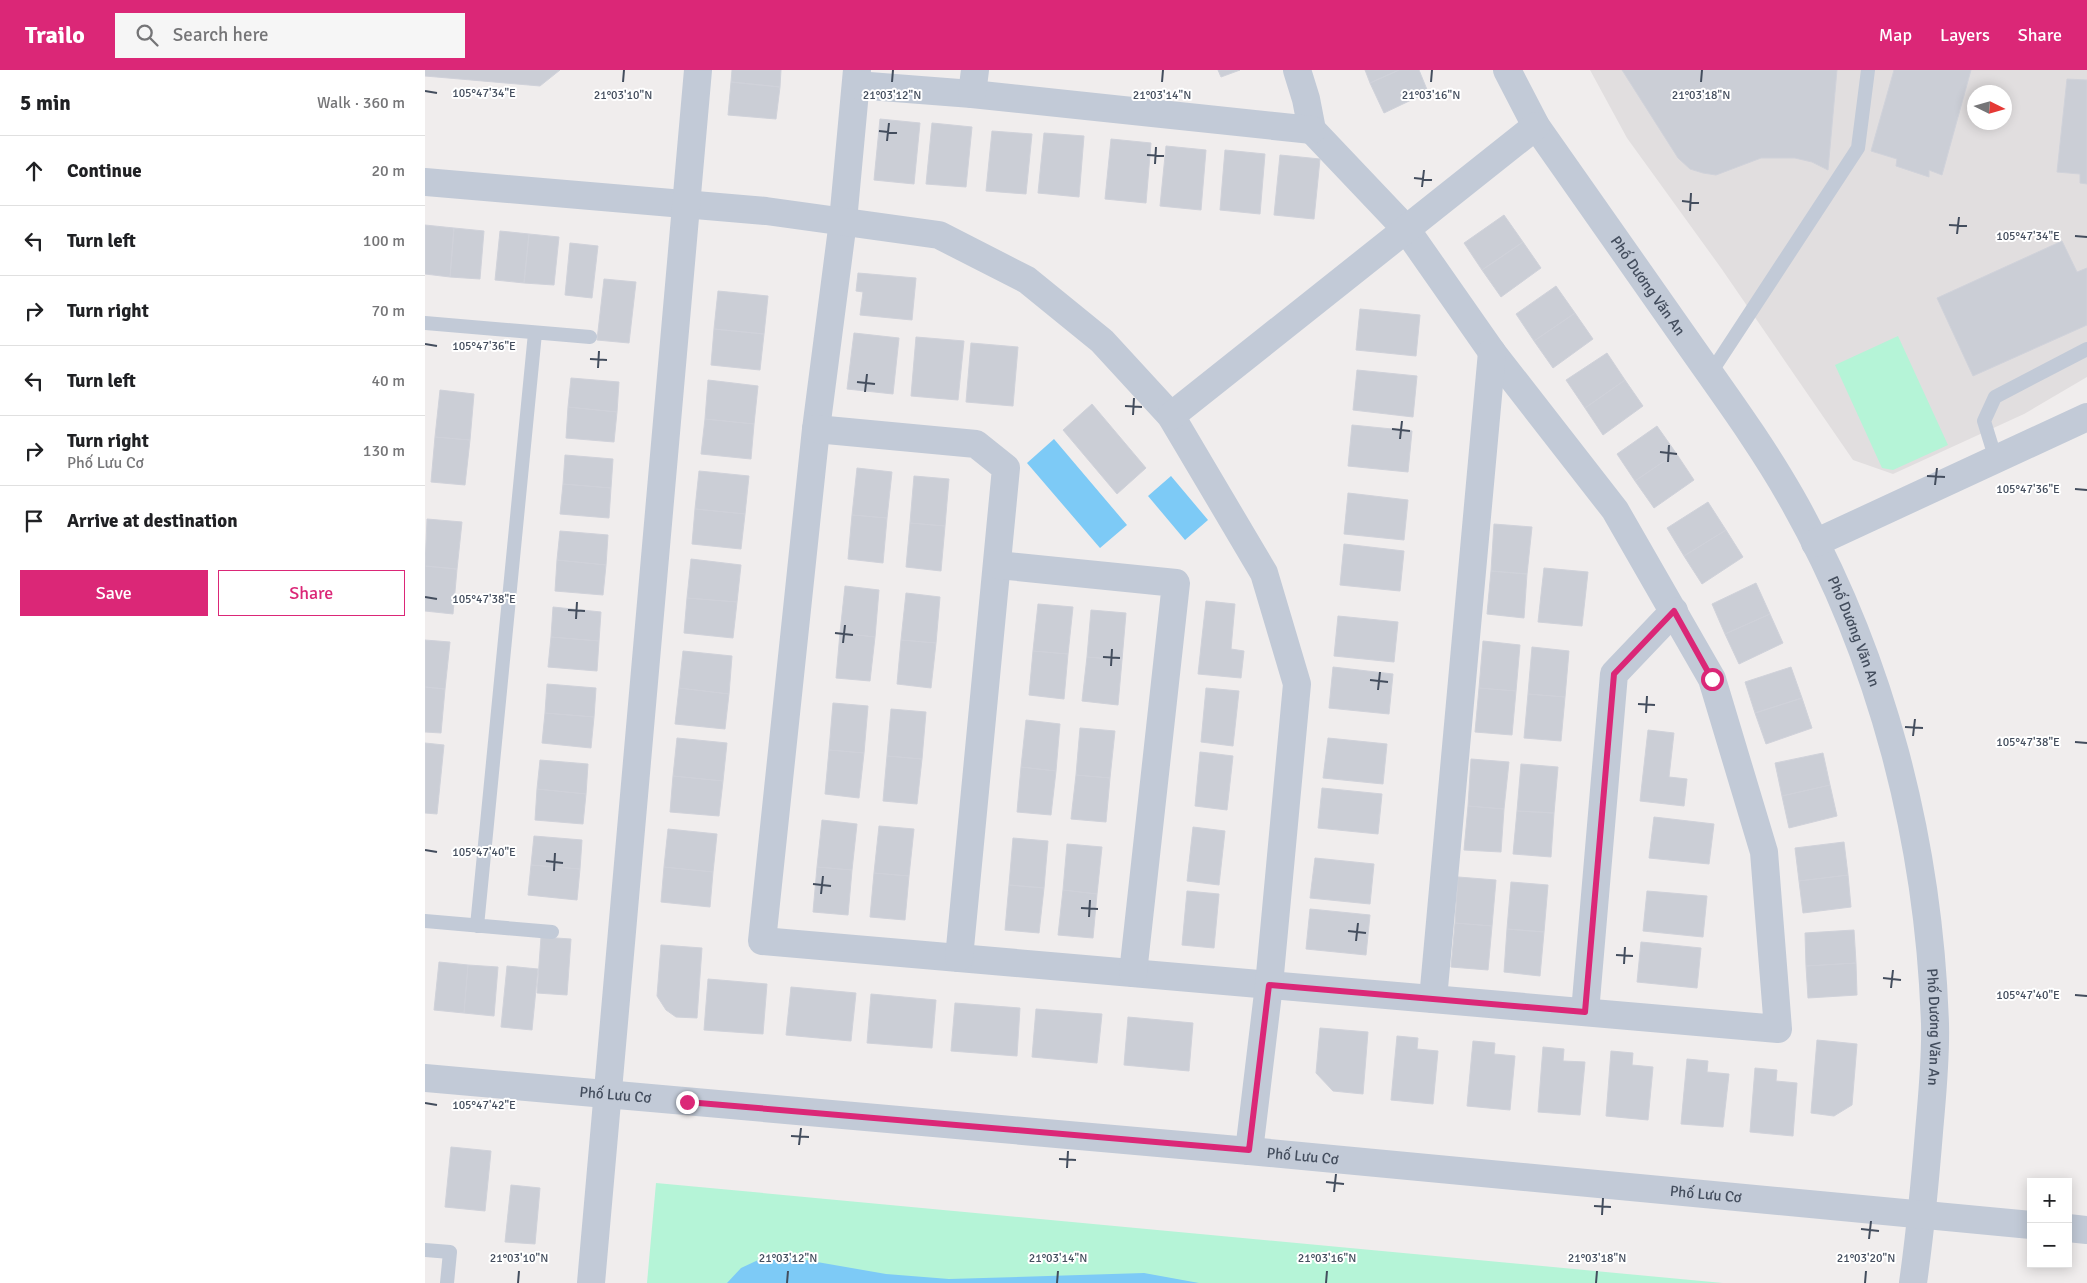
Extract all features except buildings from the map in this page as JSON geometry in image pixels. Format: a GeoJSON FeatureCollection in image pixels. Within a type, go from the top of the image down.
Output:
{"type":"FeatureCollection","features":[{"type":"Feature","properties":{"kind":"street"},"geometry":{"type":"LineString","coordinates":[[591,1283],[698,70]]}},
{"type":"Feature","properties":{"kind":"street"},"geometry":{"type":"LineString","coordinates":[[1297,70],[1307,98],[1312,130],[1406,229],[1492,352],[1615,510],[1712,679],[1764,852],[1778,1029],[762,941],[816,430],[843,221],[856,77],[973,82],[1312,130]]}},
{"type":"Feature","properties":{"kind":"street","name":"Phố Dương Văn An"},"geometry":{"type":"LineString","coordinates":[[1507,70],[1536,126],[1774,468],[1815,543],[1845,606],[1873,679],[1909,804],[1924,891],[1935,1027],[1932,1100],[1922,1215],[1913,1283]]}},
{"type":"Feature","properties":{"kind":"street"},"geometry":{"type":"LineString","coordinates":[[1171,416],[1536,126]]}},
{"type":"Feature","properties":{"kind":"street"},"geometry":{"type":"LineString","coordinates":[[425,182],[766,211],[939,235],[1027,280],[1102,341],[1171,416],[1264,574],[1297,684],[1269,985],[1249,1150]]}},
{"type":"Feature","properties":{"kind":"street"},"geometry":{"type":"LineString","coordinates":[[1433,998],[1492,352]]}},
{"type":"Feature","properties":{"kind":"street"},"geometry":{"type":"LineString","coordinates":[[1815,543],[2087,417]]}},
{"type":"Feature","properties":{"kind":"street"},"geometry":{"type":"LineString","coordinates":[[816,430],[976,444],[1006,468],[959,958]]}},
{"type":"Feature","properties":{"kind":"street"},"geometry":{"type":"LineString","coordinates":[[998,565],[1176,583],[1133,973]]}},
{"type":"Feature","properties":{"kind":"street"},"geometry":{"type":"LineString","coordinates":[[1585,1012],[1614,674],[1674,611]]}},
{"type":"Feature","properties":{"kind":"street","name":"Phố Lưu Cơ"},"geometry":{"type":"LineString","coordinates":[[425,1078],[609,1096],[1249,1150],[2027,1225]]}},
{"type":"Feature","properties":{"kind":"street"},"geometry":{"type":"LineString","coordinates":[[2072,1228],[2087,1230]]}},
{"type":"Feature","properties":{"kind":"lane"},"geometry":{"type":"LineString","coordinates":[[1710,374],[1858,148],[1868,70]]}},
{"type":"Feature","properties":{"kind":"lane"},"geometry":{"type":"LineString","coordinates":[[425,323],[590,337]]}},
{"type":"Feature","properties":{"kind":"lane"},"geometry":{"type":"LineString","coordinates":[[477,926],[535,332]]}},
{"type":"Feature","properties":{"kind":"lane"},"geometry":{"type":"LineString","coordinates":[[1996,460],[1984,422],[1995,397],[2087,348]]}},
{"type":"Feature","properties":{"kind":"lane"},"geometry":{"type":"LineString","coordinates":[[425,921],[552,932]]}},
{"type":"Feature","properties":{"kind":"lane"},"geometry":{"type":"LineString","coordinates":[[425,1250],[450,1252],[447,1283]]}},
{"type":"Feature","properties":{"kind":"shaded area"},"geometry":{"type":"Polygon","coordinates":[[[1590,70],[2087,70],[2087,377],[2024,414],[1893,474],[1853,460],[1721,268],[1627,138],[1590,70]]]}},
{"type":"Feature","properties":{"kind":"green space"},"geometry":{"type":"Polygon","coordinates":[[[1898,336],[1948,445],[1893,470],[1882,468],[1835,365],[1898,336]]]}},
{"type":"Feature","properties":{"kind":"green space"},"geometry":{"type":"Polygon","coordinates":[[[656,1183],[1723,1283],[647,1283],[656,1183]]]}},
{"type":"Feature","properties":{"kind":"water"},"geometry":{"type":"Polygon","coordinates":[[[1054,439],[1127,525],[1100,548],[1027,463],[1054,439]]]}},
{"type":"Feature","properties":{"kind":"water"},"geometry":{"type":"Polygon","coordinates":[[[1171,476],[1208,520],[1185,540],[1148,496],[1171,476]]]}},
{"type":"Feature","properties":{"kind":"water"},"geometry":{"type":"Polygon","coordinates":[[[771,1254],[886,1274],[949,1279],[1144,1273],[1199,1283],[727,1283],[741,1268],[771,1254]]]}},
{"type":"Feature","properties":{"kind":"route"},"geometry":{"type":"LineString","coordinates":[[687,1102],[1249,1150],[1269,985],[1585,1012],[1614,674],[1674,611],[1712,679]]}}]}
